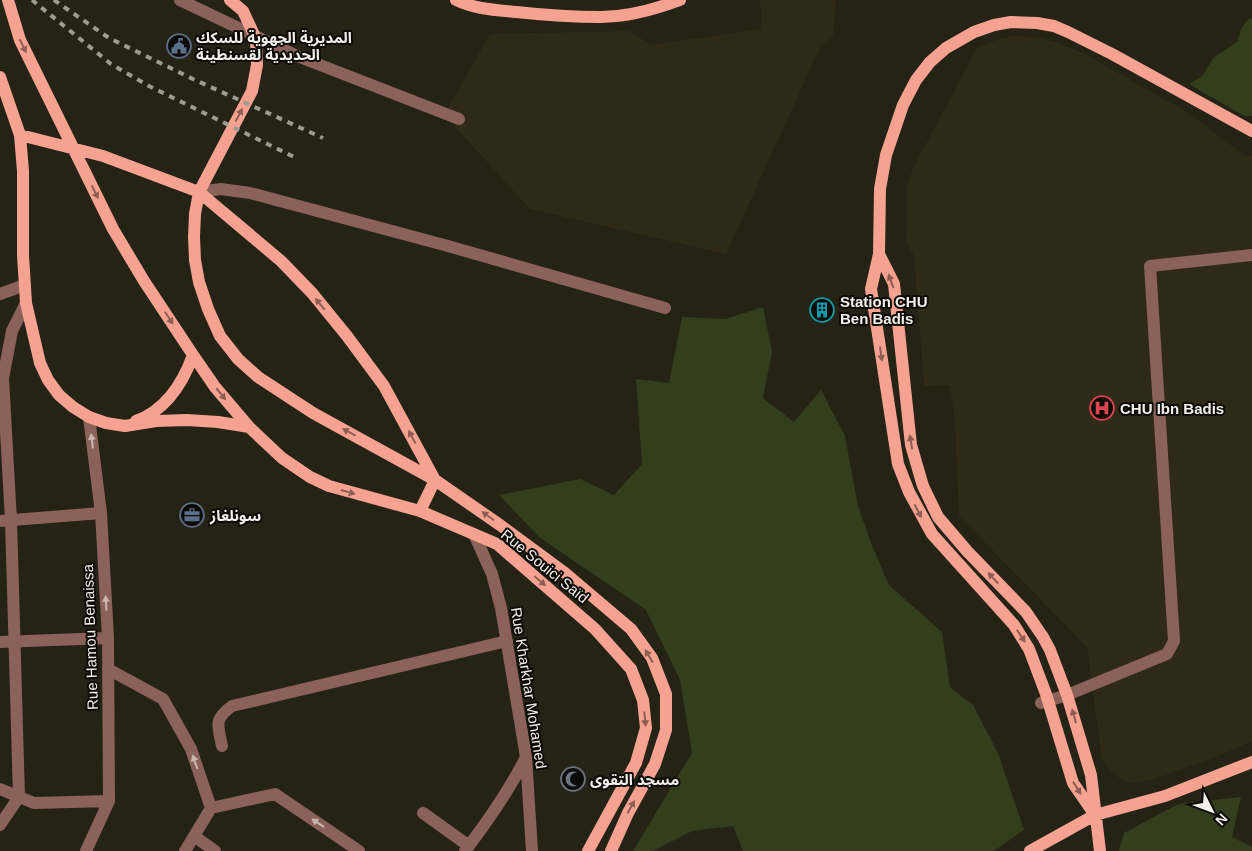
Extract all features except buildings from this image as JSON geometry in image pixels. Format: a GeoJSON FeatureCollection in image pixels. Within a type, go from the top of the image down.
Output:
{"type":"FeatureCollection","features":[{"type":"Feature","properties":{"kind":"main road","name":"Rue Souici Saïd"},"geometry":{"type":"LineString","coordinates":[[8,0],[20,40],[113,229],[144,281],[193,355],[215,387],[249,427],[282,458],[310,477],[329,486],[420,511],[497,544],[595,629],[631,669],[643,700],[646,728],[636,763],[588,851]]}},
{"type":"Feature","properties":{"kind":"main road"},"geometry":{"type":"LineString","coordinates":[[230,0],[243,11],[256,39],[257,65],[252,91],[199,192],[195,214],[194,237],[195,260],[199,282],[220,336],[238,359],[258,377],[313,413],[435,480],[565,573],[631,629],[652,658],[666,694],[666,730],[655,764],[628,813],[611,851]]}},
{"type":"Feature","properties":{"kind":"main road"},"geometry":{"type":"LineString","coordinates":[[456,0],[481,8],[593,17],[622,16],[680,0]]}},
{"type":"Feature","properties":{"kind":"main road"},"geometry":{"type":"LineString","coordinates":[[1095,815],[1073,783],[1044,701],[1029,649],[1014,625],[932,534],[903,478],[895,446],[871,289],[879,254],[878,220],[880,188],[886,155],[903,105],[916,80],[930,62],[960,39],[994,25],[1017,22],[1054,26],[1068,32],[1252,131]]}},
{"type":"Feature","properties":{"kind":"main road"},"geometry":{"type":"LineString","coordinates":[[0,77],[20,135],[23,171],[23,254],[26,304],[40,363],[48,380],[59,395],[73,407],[89,417],[106,423],[124,426],[156,421],[187,420],[249,427]]}},
{"type":"Feature","properties":{"kind":"main road"},"geometry":{"type":"LineString","coordinates":[[20,135],[103,156],[199,192],[281,261],[312,293],[336,322],[384,386],[435,480]]}},
{"type":"Feature","properties":{"kind":"main road"},"geometry":{"type":"LineString","coordinates":[[879,254],[894,284],[911,444],[922,486],[938,517],[1026,612],[1054,658],[1068,695],[1091,775],[1100,851]]}},
{"type":"Feature","properties":{"kind":"main road"},"geometry":{"type":"LineString","coordinates":[[124,426],[140,420],[168,399],[188,371],[193,355]]}},
{"type":"Feature","properties":{"kind":"main road"},"geometry":{"type":"LineString","coordinates":[[420,511],[435,480]]}},
{"type":"Feature","properties":{"kind":"main road"},"geometry":{"type":"LineString","coordinates":[[1030,851],[1070,827],[1095,815],[1165,796],[1252,762]]}},
{"type":"Feature","properties":{"kind":"street"},"geometry":{"type":"LineString","coordinates":[[180,0],[297,56],[459,119]]}},
{"type":"Feature","properties":{"kind":"street"},"geometry":{"type":"LineString","coordinates":[[199,192],[221,189],[250,192],[665,308]]}},
{"type":"Feature","properties":{"kind":"street"},"geometry":{"type":"LineString","coordinates":[[1044,701],[1068,695],[1167,654],[1174,641],[1150,266],[1252,255]]}},
{"type":"Feature","properties":{"kind":"street"},"geometry":{"type":"LineString","coordinates":[[0,294],[25,285]]}},
{"type":"Feature","properties":{"kind":"street"},"geometry":{"type":"LineString","coordinates":[[0,825],[19,797],[14,641],[5,521],[3,378],[12,331],[26,304]]}},
{"type":"Feature","properties":{"kind":"street","name":"Rue Hamou Benaissa"},"geometry":{"type":"LineString","coordinates":[[86,851],[109,801],[108,638],[101,513],[89,417]]}},
{"type":"Feature","properties":{"kind":"street"},"geometry":{"type":"LineString","coordinates":[[5,521],[101,513]]}},
{"type":"Feature","properties":{"kind":"street","name":"Rue Kharkhar Mohamed"},"geometry":{"type":"LineString","coordinates":[[474,534],[492,574],[501,608],[526,757],[532,851]]}},
{"type":"Feature","properties":{"kind":"street"},"geometry":{"type":"LineString","coordinates":[[0,642],[108,638]]}},
{"type":"Feature","properties":{"kind":"street"},"geometry":{"type":"LineString","coordinates":[[222,746],[218,725],[221,714],[232,706],[506,641]]}},
{"type":"Feature","properties":{"kind":"street"},"geometry":{"type":"LineString","coordinates":[[108,669],[163,699],[190,749],[211,808]]}},
{"type":"Feature","properties":{"kind":"street"},"geometry":{"type":"LineString","coordinates":[[423,813],[467,848],[513,782],[526,757]]}},
{"type":"Feature","properties":{"kind":"street"},"geometry":{"type":"LineString","coordinates":[[0,789],[34,803],[109,801]]}},
{"type":"Feature","properties":{"kind":"street"},"geometry":{"type":"LineString","coordinates":[[185,851],[211,808],[275,794],[359,851]]}},
{"type":"Feature","properties":{"kind":"street"},"geometry":{"type":"LineString","coordinates":[[194,836],[215,851]]}},
{"type":"Feature","properties":{"kind":"shaded area"},"geometry":{"type":"Polygon","coordinates":[[[759,0],[836,0],[833,36],[820,48],[726,254],[530,209],[444,115],[490,34],[629,31],[652,45],[761,29],[759,0]]]}},
{"type":"Feature","properties":{"kind":"shaded area","name":"CHU Ibn Badis"},"geometry":{"type":"Polygon","coordinates":[[[1013,36],[1036,37],[1055,42],[1085,54],[1189,113],[1245,156],[1252,156],[1252,741],[1221,755],[1152,780],[1133,783],[1122,780],[1102,760],[1087,647],[959,516],[955,424],[949,385],[924,386],[914,256],[906,242],[907,186],[913,168],[977,48],[996,40],[1013,36]]]}},
{"type":"Feature","properties":{"kind":"green space"},"geometry":{"type":"Polygon","coordinates":[[[1252,18],[1252,116],[1244,116],[1189,84],[1202,76],[1214,57],[1237,42],[1246,21],[1252,18]]]}},
{"type":"Feature","properties":{"kind":"green space"},"geometry":{"type":"Polygon","coordinates":[[[763,307],[772,352],[763,398],[794,422],[821,390],[845,436],[858,506],[889,585],[942,632],[950,687],[973,705],[998,753],[1024,830],[994,851],[743,851],[733,826],[692,831],[653,851],[633,851],[692,753],[680,680],[646,610],[539,537],[499,495],[580,479],[614,495],[642,464],[636,379],[669,383],[682,317],[725,319],[763,307]]]}},
{"type":"Feature","properties":{"kind":"green space"},"geometry":{"type":"Polygon","coordinates":[[[1241,797],[1232,837],[1252,847],[1252,851],[1119,851],[1124,833],[1178,804],[1241,797]]]}},
{"type":"Feature","properties":{"kind":"railway"},"geometry":{"type":"LineString","coordinates":[[32,0],[111,64],[149,86],[294,157]]}},
{"type":"Feature","properties":{"kind":"railway"},"geometry":{"type":"LineString","coordinates":[[54,0],[109,38],[193,79],[323,138]]}},
{"type":"Feature","properties":{"kind":"place","name":"المديرية الجهوية للسكك الحديدية لقسنطينة"},"geometry":{"type":"Point","coordinates":[179,46]}},
{"type":"Feature","properties":{"kind":"place","name":"Station CHU Ben Badis"},"geometry":{"type":"Point","coordinates":[822,310]}},
{"type":"Feature","properties":{"kind":"place","name":"CHU Ibn Badis"},"geometry":{"type":"Point","coordinates":[1102,408]}},
{"type":"Feature","properties":{"kind":"place","name":"سونلغاز"},"geometry":{"type":"Point","coordinates":[192,515]}},
{"type":"Feature","properties":{"kind":"place","name":"مسجد التقوى"},"geometry":{"type":"Point","coordinates":[573,779]}}]}
